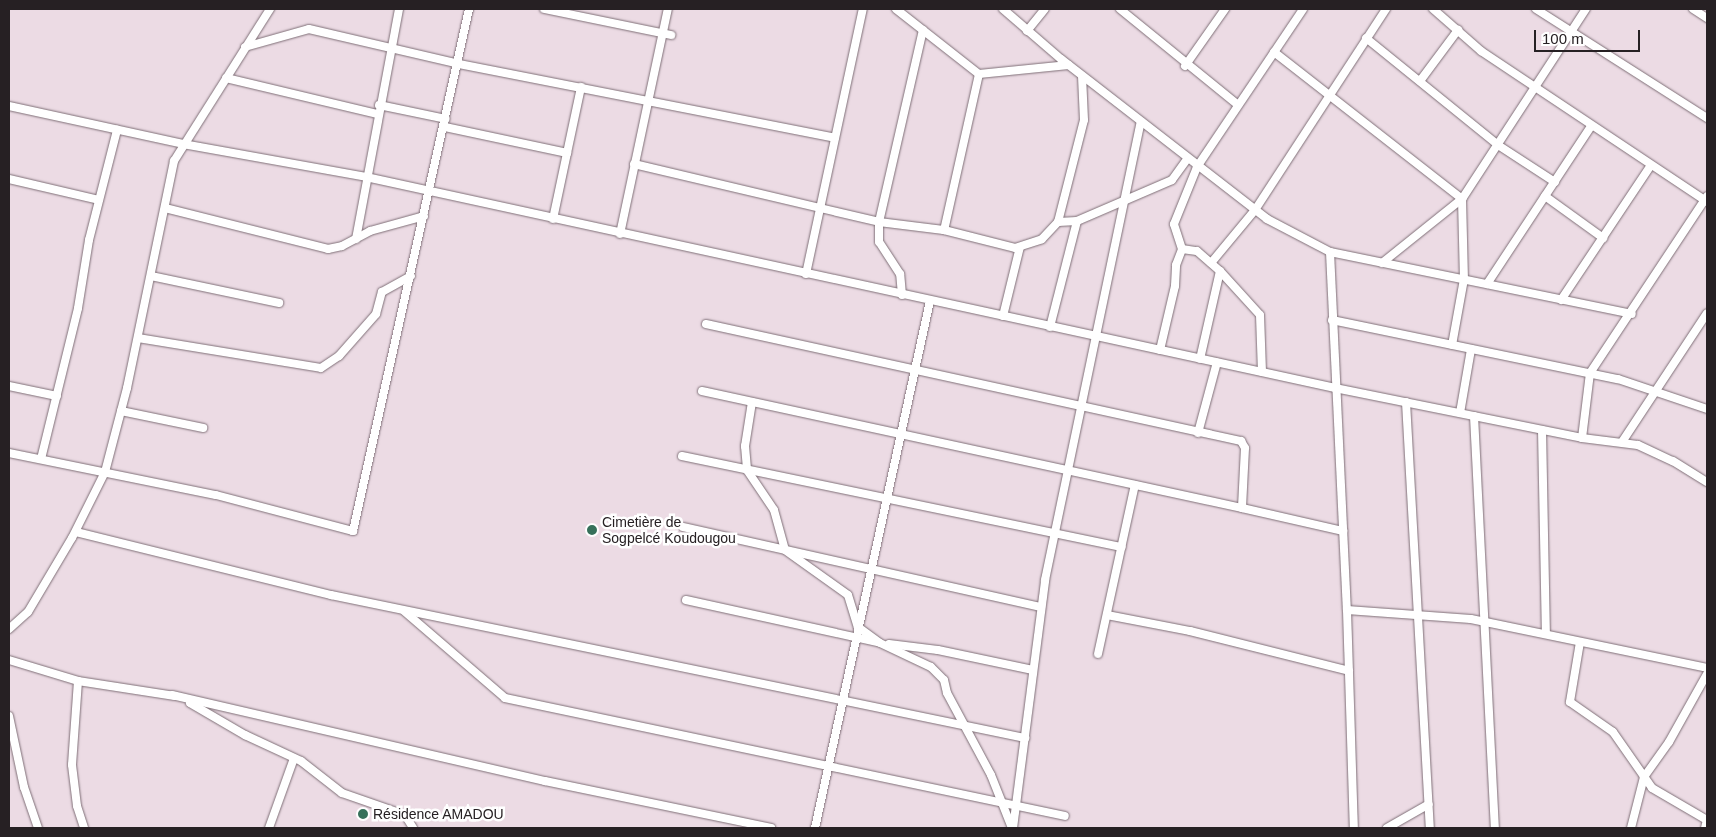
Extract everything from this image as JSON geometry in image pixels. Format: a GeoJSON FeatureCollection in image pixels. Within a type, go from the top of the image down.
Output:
{"type":"FeatureCollection","features":[{"type":"Feature","properties":{"kind":"street"},"geometry":{"type":"LineString","coordinates":[[9,629],[28,612],[76,532],[105,472],[138,338],[174,161],[270,9]]}},
{"type":"Feature","properties":{"kind":"street"},"geometry":{"type":"LineString","coordinates":[[356,239],[376,114],[398,9]]}},
{"type":"Feature","properties":{"kind":"street"},"geometry":{"type":"LineString","coordinates":[[9,453],[216,494],[353,531],[446,123],[470,9]]}},
{"type":"Feature","properties":{"kind":"street"},"geometry":{"type":"LineString","coordinates":[[544,9],[670,36]]}},
{"type":"Feature","properties":{"kind":"street"},"geometry":{"type":"LineString","coordinates":[[620,234],[668,9]]}},
{"type":"Feature","properties":{"kind":"street"},"geometry":{"type":"LineString","coordinates":[[806,274],[863,9]]}},
{"type":"Feature","properties":{"kind":"street"},"geometry":{"type":"LineString","coordinates":[[896,9],[979,74],[1069,65]]}},
{"type":"Feature","properties":{"kind":"street"},"geometry":{"type":"LineString","coordinates":[[1003,9],[1082,76],[1197,167],[1255,210],[1330,252],[1632,314]]}},
{"type":"Feature","properties":{"kind":"street"},"geometry":{"type":"LineString","coordinates":[[1028,30],[1045,9]]}},
{"type":"Feature","properties":{"kind":"street"},"geometry":{"type":"LineString","coordinates":[[1120,9],[1185,66],[1238,105]]}},
{"type":"Feature","properties":{"kind":"street"},"geometry":{"type":"LineString","coordinates":[[1185,66],[1225,9]]}},
{"type":"Feature","properties":{"kind":"street"},"geometry":{"type":"LineString","coordinates":[[1160,350],[1175,286],[1176,265],[1182,249],[1174,224],[1197,167],[1303,9]]}},
{"type":"Feature","properties":{"kind":"street"},"geometry":{"type":"LineString","coordinates":[[1211,264],[1255,210],[1328,94],[1386,9]]}},
{"type":"Feature","properties":{"kind":"street"},"geometry":{"type":"LineString","coordinates":[[1433,9],[1481,51],[1591,126],[1706,199],[1632,314],[1590,374],[1582,438]]}},
{"type":"Feature","properties":{"kind":"street"},"geometry":{"type":"LineString","coordinates":[[1536,9],[1707,118]]}},
{"type":"Feature","properties":{"kind":"street"},"geometry":{"type":"LineString","coordinates":[[1382,263],[1462,199],[1586,9]]}},
{"type":"Feature","properties":{"kind":"street"},"geometry":{"type":"LineString","coordinates":[[1694,9],[1707,18]]}},
{"type":"Feature","properties":{"kind":"street"},"geometry":{"type":"LineString","coordinates":[[245,47],[309,28],[459,64],[835,138]]}},
{"type":"Feature","properties":{"kind":"street"},"geometry":{"type":"LineString","coordinates":[[902,295],[900,274],[879,242],[879,222],[923,30]]}},
{"type":"Feature","properties":{"kind":"street"},"geometry":{"type":"LineString","coordinates":[[1420,81],[1458,30]]}},
{"type":"Feature","properties":{"kind":"street"},"geometry":{"type":"LineString","coordinates":[[1366,38],[1498,145],[1555,182]]}},
{"type":"Feature","properties":{"kind":"street"},"geometry":{"type":"LineString","coordinates":[[1274,52],[1462,199]]}},
{"type":"Feature","properties":{"kind":"street"},"geometry":{"type":"LineString","coordinates":[[944,230],[979,74]]}},
{"type":"Feature","properties":{"kind":"street"},"geometry":{"type":"LineString","coordinates":[[634,164],[879,222],[944,230],[1015,248],[1042,239],[1058,222],[1084,120],[1082,76]]}},
{"type":"Feature","properties":{"kind":"street"},"geometry":{"type":"LineString","coordinates":[[226,78],[376,114]]}},
{"type":"Feature","properties":{"kind":"street"},"geometry":{"type":"LineString","coordinates":[[553,219],[581,87]]}},
{"type":"Feature","properties":{"kind":"street"},"geometry":{"type":"LineString","coordinates":[[379,105],[567,153]]}},
{"type":"Feature","properties":{"kind":"street"},"geometry":{"type":"LineString","coordinates":[[9,106],[183,144],[366,177],[430,193],[1335,388],[1582,438],[1638,445],[1673,461],[1707,482]]}},
{"type":"Feature","properties":{"kind":"street"},"geometry":{"type":"LineString","coordinates":[[1013,828],[1026,738],[1041,607],[1141,122]]}},
{"type":"Feature","properties":{"kind":"street"},"geometry":{"type":"LineString","coordinates":[[1487,284],[1591,126]]}},
{"type":"Feature","properties":{"kind":"street"},"geometry":{"type":"LineString","coordinates":[[41,459],[57,396],[99,200],[117,130]]}},
{"type":"Feature","properties":{"kind":"street"},"geometry":{"type":"LineString","coordinates":[[1058,222],[1077,222],[1172,180],[1188,159]]}},
{"type":"Feature","properties":{"kind":"street"},"geometry":{"type":"LineString","coordinates":[[1561,300],[1651,165]]}},
{"type":"Feature","properties":{"kind":"street"},"geometry":{"type":"LineString","coordinates":[[9,179],[99,200]]}},
{"type":"Feature","properties":{"kind":"street"},"geometry":{"type":"LineString","coordinates":[[1545,196],[1602,238]]}},
{"type":"Feature","properties":{"kind":"street"},"geometry":{"type":"LineString","coordinates":[[1452,345],[1464,280],[1462,199]]}},
{"type":"Feature","properties":{"kind":"street"},"geometry":{"type":"LineString","coordinates":[[165,208],[328,248],[356,239],[370,231],[424,216]]}},
{"type":"Feature","properties":{"kind":"street"},"geometry":{"type":"LineString","coordinates":[[1050,327],[1077,222]]}},
{"type":"Feature","properties":{"kind":"street"},"geometry":{"type":"LineString","coordinates":[[1003,316],[1020,247]]}},
{"type":"Feature","properties":{"kind":"street"},"geometry":{"type":"LineString","coordinates":[[1182,249],[1197,251],[1254,305],[1260,315],[1262,372]]}},
{"type":"Feature","properties":{"kind":"street"},"geometry":{"type":"LineString","coordinates":[[1330,252],[1347,610],[1354,828]]}},
{"type":"Feature","properties":{"kind":"street"},"geometry":{"type":"LineString","coordinates":[[1200,359],[1220,271]]}},
{"type":"Feature","properties":{"kind":"street"},"geometry":{"type":"LineString","coordinates":[[151,276],[279,302]]}},
{"type":"Feature","properties":{"kind":"street"},"geometry":{"type":"LineString","coordinates":[[138,338],[321,368],[339,356],[376,314],[382,292],[411,276]]}},
{"type":"Feature","properties":{"kind":"street"},"geometry":{"type":"LineString","coordinates":[[815,828],[930,301]]}},
{"type":"Feature","properties":{"kind":"street"},"geometry":{"type":"LineString","coordinates":[[1622,442],[1707,313]]}},
{"type":"Feature","properties":{"kind":"street"},"geometry":{"type":"LineString","coordinates":[[1332,320],[1590,374],[1657,391],[1707,409]]}},
{"type":"Feature","properties":{"kind":"street"},"geometry":{"type":"LineString","coordinates":[[706,324],[1083,406],[1244,444],[1242,508]]}},
{"type":"Feature","properties":{"kind":"street"},"geometry":{"type":"LineString","coordinates":[[1460,413],[1471,349]]}},
{"type":"Feature","properties":{"kind":"street"},"geometry":{"type":"LineString","coordinates":[[1198,433],[1217,362]]}},
{"type":"Feature","properties":{"kind":"street"},"geometry":{"type":"LineString","coordinates":[[9,386],[57,396]]}},
{"type":"Feature","properties":{"kind":"street"},"geometry":{"type":"LineString","coordinates":[[702,391],[1343,531]]}},
{"type":"Feature","properties":{"kind":"street"},"geometry":{"type":"LineString","coordinates":[[752,402],[745,446],[747,470],[774,510],[785,550],[848,595],[858,627],[880,643],[931,667],[944,680],[1003,803],[1013,828]]}},
{"type":"Feature","properties":{"kind":"street"},"geometry":{"type":"LineString","coordinates":[[1406,402],[1430,828]]}},
{"type":"Feature","properties":{"kind":"street"},"geometry":{"type":"LineString","coordinates":[[121,412],[203,428]]}},
{"type":"Feature","properties":{"kind":"street"},"geometry":{"type":"LineString","coordinates":[[1474,416],[1482,621],[1495,828]]}},
{"type":"Feature","properties":{"kind":"street"},"geometry":{"type":"LineString","coordinates":[[1542,430],[1546,634]]}},
{"type":"Feature","properties":{"kind":"street"},"geometry":{"type":"LineString","coordinates":[[682,456],[1122,546]]}},
{"type":"Feature","properties":{"kind":"street"},"geometry":{"type":"LineString","coordinates":[[1098,654],[1135,485]]}},
{"type":"Feature","properties":{"kind":"street"},"geometry":{"type":"LineString","coordinates":[[683,528],[1041,607]]}},
{"type":"Feature","properties":{"kind":"street"},"geometry":{"type":"LineString","coordinates":[[76,532],[402,610],[1026,738]]}},
{"type":"Feature","properties":{"kind":"street"},"geometry":{"type":"LineString","coordinates":[[686,600],[855,640],[938,650],[1033,670]]}},
{"type":"Feature","properties":{"kind":"street"},"geometry":{"type":"LineString","coordinates":[[402,610],[505,698],[707,743],[828,766],[1065,816]]}},
{"type":"Feature","properties":{"kind":"street"},"geometry":{"type":"LineString","coordinates":[[1347,610],[1482,621],[1707,668]]}},
{"type":"Feature","properties":{"kind":"street"},"geometry":{"type":"LineString","coordinates":[[1107,615],[1190,631],[1349,671]]}},
{"type":"Feature","properties":{"kind":"street"},"geometry":{"type":"LineString","coordinates":[[1580,642],[1570,702],[1613,732],[1652,788],[1707,820],[1705,828]]}},
{"type":"Feature","properties":{"kind":"street"},"geometry":{"type":"LineString","coordinates":[[9,660],[78,680],[172,695],[545,781],[771,828]]}},
{"type":"Feature","properties":{"kind":"street"},"geometry":{"type":"LineString","coordinates":[[1631,828],[1644,777],[1669,742],[1707,674]]}},
{"type":"Feature","properties":{"kind":"street"},"geometry":{"type":"LineString","coordinates":[[78,680],[72,765],[84,828]]}},
{"type":"Feature","properties":{"kind":"street"},"geometry":{"type":"LineString","coordinates":[[172,695],[294,758],[348,796],[404,815],[413,828]]}},
{"type":"Feature","properties":{"kind":"street"},"geometry":{"type":"LineString","coordinates":[[9,716],[24,786],[38,828]]}},
{"type":"Feature","properties":{"kind":"street"},"geometry":{"type":"LineString","coordinates":[[269,828],[294,758]]}},
{"type":"Feature","properties":{"kind":"street"},"geometry":{"type":"LineString","coordinates":[[1387,828],[1429,804]]}},
{"type":"Feature","properties":{"kind":"place","name":"Cimetière de Sogpelcé Koudougou"},"geometry":{"type":"Point","coordinates":[592,530]}},
{"type":"Feature","properties":{"kind":"place","name":"Résidence AMADOU"},"geometry":{"type":"Point","coordinates":[363,814]}}]}
